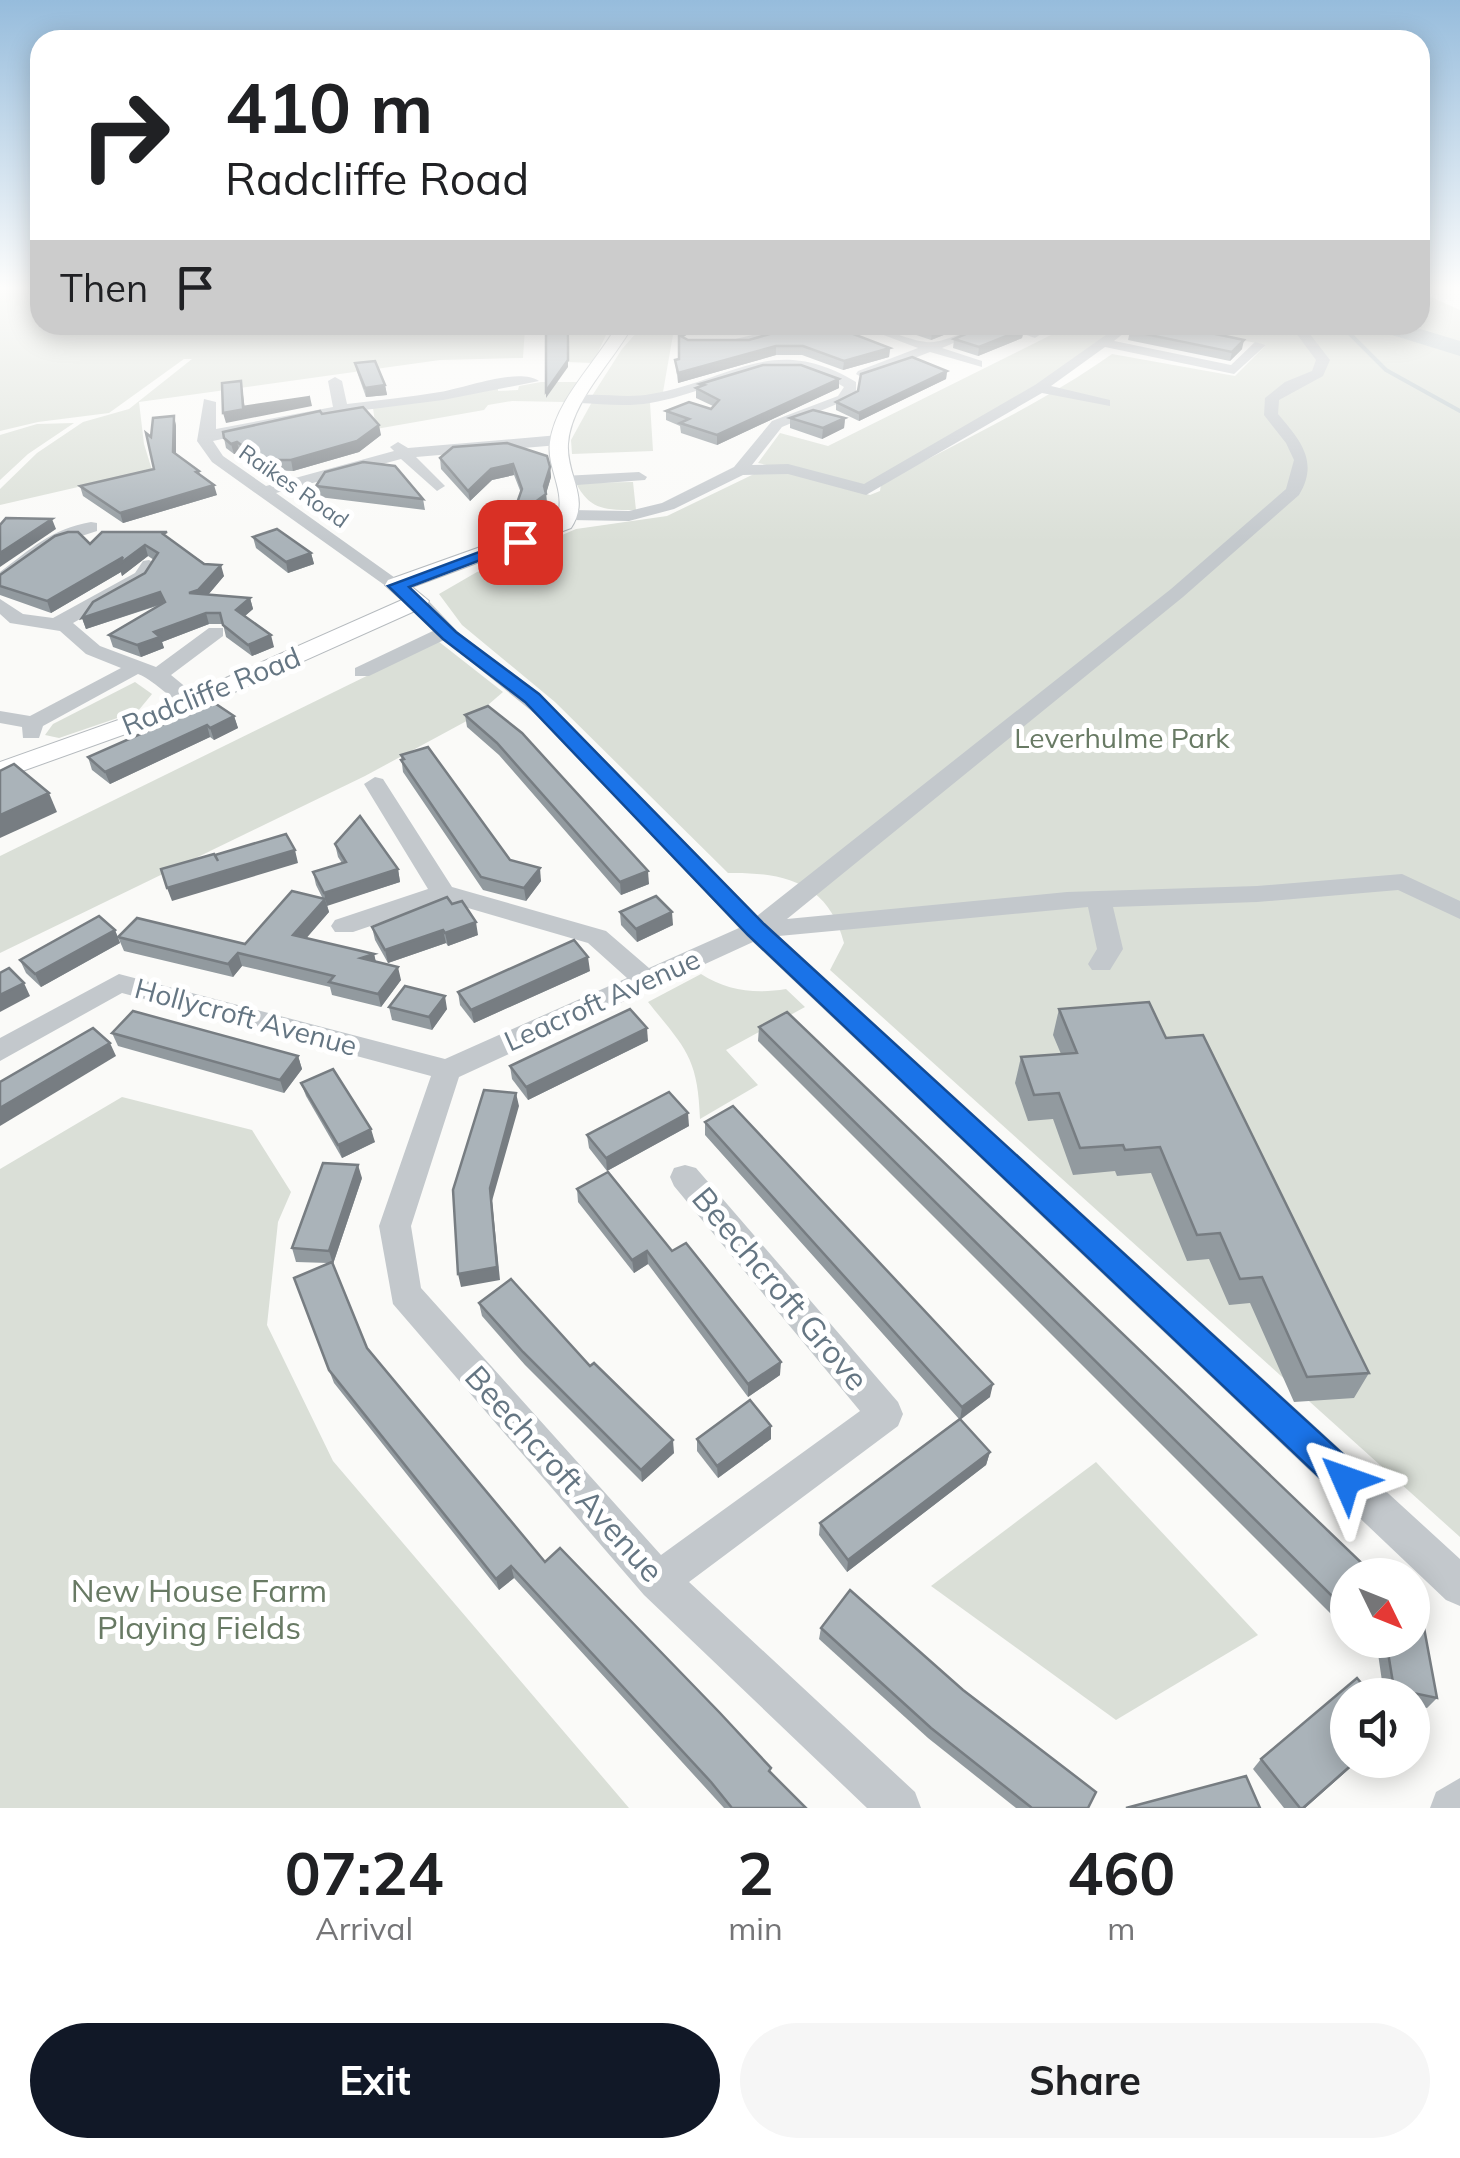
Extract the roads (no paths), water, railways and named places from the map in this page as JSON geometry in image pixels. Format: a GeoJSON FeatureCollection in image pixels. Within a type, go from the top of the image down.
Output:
{"type":"FeatureCollection","features":[{"type":"Feature","properties":{"kind":"main road"},"geometry":{"type":"LineString","coordinates":[[571,516],[572,500],[563,480],[559,440],[595,373]]}},
{"type":"Feature","properties":{"kind":"main road","name":"Radcliffe Road"},"geometry":{"type":"LineString","coordinates":[[0,770],[192,702],[409,595],[456,564],[552,531],[571,516]]}},
{"type":"Feature","properties":{"kind":"street"},"geometry":{"type":"LineString","coordinates":[[579,399],[647,400],[728,373]]}},
{"type":"Feature","properties":{"kind":"street"},"geometry":{"type":"LineString","coordinates":[[571,516],[650,512],[740,470],[777,424],[851,392],[852,385],[825,373]]}},
{"type":"Feature","properties":{"kind":"street"},"geometry":{"type":"LineString","coordinates":[[842,378],[867,373]]}},
{"type":"Feature","properties":{"kind":"street"},"geometry":{"type":"LineString","coordinates":[[878,373],[895,380]]}},
{"type":"Feature","properties":{"kind":"street"},"geometry":{"type":"LineString","coordinates":[[740,470],[804,472],[866,490],[1061,373]]}},
{"type":"Feature","properties":{"kind":"street"},"geometry":{"type":"LineString","coordinates":[[756,930],[1177,593],[1293,492],[1302,479],[1304,463],[1298,447],[1271,415],[1272,398],[1317,373]]}},
{"type":"Feature","properties":{"kind":"street"},"geometry":{"type":"LineString","coordinates":[[444,378],[465,390]]}},
{"type":"Feature","properties":{"kind":"street"},"geometry":{"type":"LineString","coordinates":[[206,435],[341,410],[532,382]]}},
{"type":"Feature","properties":{"kind":"street"},"geometry":{"type":"LineString","coordinates":[[341,385],[341,410]]}},
{"type":"Feature","properties":{"kind":"street"},"geometry":{"type":"LineString","coordinates":[[1040,388],[1104,403]]}},
{"type":"Feature","properties":{"kind":"street"},"geometry":{"type":"LineString","coordinates":[[670,394],[693,406]]}},
{"type":"Feature","properties":{"kind":"street","name":"Raikes Road"},"geometry":{"type":"LineString","coordinates":[[191,408],[209,404],[206,446],[217,459],[409,595],[448,634],[557,722],[756,930],[1460,1586]]}},
{"type":"Feature","properties":{"kind":"street"},"geometry":{"type":"LineString","coordinates":[[813,411],[832,417]]}},
{"type":"Feature","properties":{"kind":"street"},"geometry":{"type":"LineString","coordinates":[[392,440],[437,486]]}},
{"type":"Feature","properties":{"kind":"street"},"geometry":{"type":"LineString","coordinates":[[261,492],[405,454],[559,440]]}},
{"type":"Feature","properties":{"kind":"street"},"geometry":{"type":"LineString","coordinates":[[563,480],[639,477]]}},
{"type":"Feature","properties":{"kind":"street"},"geometry":{"type":"LineString","coordinates":[[0,582],[30,560],[45,540],[66,527],[90,527]]}},
{"type":"Feature","properties":{"kind":"street"},"geometry":{"type":"LineString","coordinates":[[0,605],[8,624],[59,623],[145,571],[165,583]]}},
{"type":"Feature","properties":{"kind":"street"},"geometry":{"type":"LineString","coordinates":[[59,623],[93,650],[158,676],[192,702]]}},
{"type":"Feature","properties":{"kind":"street"},"geometry":{"type":"LineString","coordinates":[[362,672],[448,634]]}},
{"type":"Feature","properties":{"kind":"street"},"geometry":{"type":"LineString","coordinates":[[158,676],[209,643]]}},
{"type":"Feature","properties":{"kind":"street"},"geometry":{"type":"LineString","coordinates":[[2,717],[32,728],[134,668]]}},
{"type":"Feature","properties":{"kind":"street"},"geometry":{"type":"LineString","coordinates":[[374,784],[443,892]]}},
{"type":"Feature","properties":{"kind":"street"},"geometry":{"type":"LineString","coordinates":[[756,930],[1100,899],[1258,894],[1402,882],[1460,911]]}},
{"type":"Feature","properties":{"kind":"street"},"geometry":{"type":"LineString","coordinates":[[344,926],[443,892],[597,937],[645,980]]}},
{"type":"Feature","properties":{"kind":"street"},"geometry":{"type":"LineString","coordinates":[[1100,899],[1110,948],[1101,964]]}},
{"type":"Feature","properties":{"kind":"street","name":"Leacroft Avenue"},"geometry":{"type":"LineString","coordinates":[[448,1070],[756,930]]}},
{"type":"Feature","properties":{"kind":"street","name":"Hollycroft Avenue"},"geometry":{"type":"LineString","coordinates":[[0,1051],[119,984],[448,1070]]}},
{"type":"Feature","properties":{"kind":"street","name":"Beechcroft Avenue"},"geometry":{"type":"LineString","coordinates":[[448,1070],[395,1226],[405,1294],[658,1581],[898,1808]]}},
{"type":"Feature","properties":{"kind":"street","name":"Beechcroft Grove"},"geometry":{"type":"LineString","coordinates":[[658,1581],[885,1414],[686,1177]]}},
{"type":"Feature","properties":{"kind":"street"},"geometry":{"type":"LineString","coordinates":[[1452,1808],[1460,1800]]}},
{"type":"Feature","properties":{"kind":"waterway"},"geometry":{"type":"LineString","coordinates":[[1392,373],[1460,411]]}},
{"type":"Feature","properties":{"kind":"park label","name":"Leverhulme Park"},"geometry":{"type":"Point","coordinates":[1122,738]}},
{"type":"Feature","properties":{"kind":"park label","name":"New House Farm Playing Fields"},"geometry":{"type":"Point","coordinates":[199,1610]}}]}
